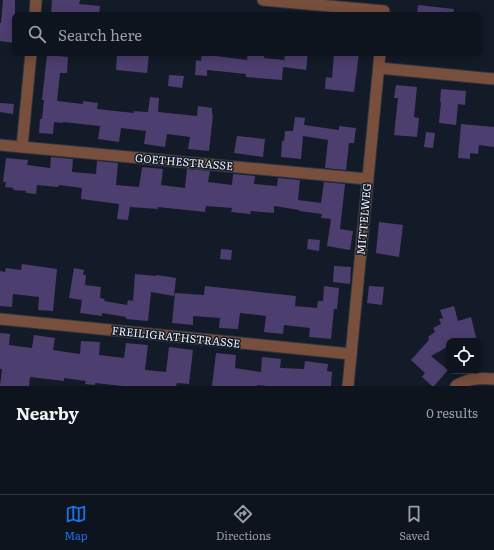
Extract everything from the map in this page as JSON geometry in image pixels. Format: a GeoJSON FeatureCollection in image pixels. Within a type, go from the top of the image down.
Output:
{"type":"FeatureCollection","features":[{"type":"Feature","properties":{"kind":"street"},"geometry":{"type":"LineString","coordinates":[[35,12],[36,0]]}},
{"type":"Feature","properties":{"kind":"street"},"geometry":{"type":"LineString","coordinates":[[263,0],[374,12]]}},
{"type":"Feature","properties":{"kind":"street"},"geometry":{"type":"LineString","coordinates":[[383,12],[384,0]]}},
{"type":"Feature","properties":{"kind":"street"},"geometry":{"type":"LineString","coordinates":[[22,147],[31,56]]}},
{"type":"Feature","properties":{"kind":"street","name":"MITTELWEG"},"geometry":{"type":"LineString","coordinates":[[348,386],[380,56]]}},
{"type":"Feature","properties":{"kind":"street"},"geometry":{"type":"LineString","coordinates":[[379,68],[494,79]]}},
{"type":"Feature","properties":{"kind":"street","name":"GOETHESTRASSE"},"geometry":{"type":"LineString","coordinates":[[0,145],[367,179]]}},
{"type":"Feature","properties":{"kind":"street","name":"FREILIGRATHSTRASSE"},"geometry":{"type":"LineString","coordinates":[[0,319],[351,354]]}},
{"type":"Feature","properties":{"kind":"street"},"geometry":{"type":"LineString","coordinates":[[456,386],[468,380],[480,378],[494,379]]}},
{"type":"Feature","properties":{"kind":"building"},"geometry":{"type":"Polygon","coordinates":[[[3,0],[15,0],[15,12],[12,12],[12,43],[0,41],[3,0]]]}},
{"type":"Feature","properties":{"kind":"building"},"geometry":{"type":"Polygon","coordinates":[[[52,0],[80,0],[79,4],[100,6],[99,12],[51,12],[52,0]]]}},
{"type":"Feature","properties":{"kind":"building"},"geometry":{"type":"Polygon","coordinates":[[[418,5],[454,9],[454,12],[417,12],[418,5]]]}},
{"type":"Feature","properties":{"kind":"building"},"geometry":{"type":"Polygon","coordinates":[[[47,56],[68,57],[67,73],[60,73],[57,101],[83,104],[83,101],[98,103],[97,109],[134,113],[134,111],[148,112],[150,97],[159,98],[158,112],[197,116],[198,106],[212,108],[213,115],[209,151],[188,149],[190,137],[167,134],[165,147],[144,144],[146,131],[121,128],[119,142],[98,139],[100,126],[54,122],[53,134],[39,133],[44,100],[42,100],[47,56]]]}},
{"type":"Feature","properties":{"kind":"building"},"geometry":{"type":"Polygon","coordinates":[[[117,56],[149,56],[147,73],[116,70],[117,56]]]}},
{"type":"Feature","properties":{"kind":"building"},"geometry":{"type":"Polygon","coordinates":[[[202,56],[216,56],[247,60],[248,56],[264,56],[264,58],[284,60],[284,64],[285,56],[308,56],[306,70],[283,67],[282,80],[246,77],[246,74],[207,70],[207,76],[195,75],[196,60],[201,61],[202,56]]]}},
{"type":"Feature","properties":{"kind":"building"},"geometry":{"type":"Polygon","coordinates":[[[334,56],[359,56],[354,92],[325,89],[326,77],[332,78],[334,56]]]}},
{"type":"Feature","properties":{"kind":"building"},"geometry":{"type":"Polygon","coordinates":[[[169,75],[184,76],[182,88],[168,86],[169,75]]]}},
{"type":"Feature","properties":{"kind":"building"},"geometry":{"type":"Polygon","coordinates":[[[396,85],[417,87],[414,117],[419,118],[417,137],[394,135],[398,98],[394,98],[396,85]]]}},
{"type":"Feature","properties":{"kind":"building"},"geometry":{"type":"Polygon","coordinates":[[[441,89],[466,91],[465,105],[458,104],[456,125],[439,123],[441,89]]]}},
{"type":"Feature","properties":{"kind":"building"},"geometry":{"type":"Polygon","coordinates":[[[0,103],[14,104],[13,114],[0,112],[0,103]]]}},
{"type":"Feature","properties":{"kind":"building"},"geometry":{"type":"Polygon","coordinates":[[[295,117],[305,118],[304,125],[339,130],[339,126],[356,128],[354,143],[349,143],[346,170],[325,168],[328,140],[303,136],[301,159],[281,157],[282,141],[284,141],[285,131],[293,131],[295,117]]]}},
{"type":"Feature","properties":{"kind":"building"},"geometry":{"type":"Polygon","coordinates":[[[461,124],[494,127],[494,147],[479,145],[478,154],[470,153],[470,159],[458,158],[461,124]]]}},
{"type":"Feature","properties":{"kind":"building"},"geometry":{"type":"Polygon","coordinates":[[[426,132],[435,133],[433,148],[424,147],[426,132]]]}},
{"type":"Feature","properties":{"kind":"building"},"geometry":{"type":"Polygon","coordinates":[[[237,136],[265,139],[263,157],[234,153],[237,136]]]}},
{"type":"Feature","properties":{"kind":"building"},"geometry":{"type":"Polygon","coordinates":[[[51,157],[73,159],[72,172],[96,174],[97,161],[118,163],[116,185],[139,187],[142,167],[163,169],[161,185],[185,188],[187,169],[210,171],[208,182],[232,185],[233,174],[255,176],[254,184],[277,186],[278,178],[300,180],[298,200],[321,203],[324,182],[345,184],[340,229],[353,231],[350,250],[327,246],[331,219],[321,218],[322,214],[274,206],[274,213],[251,211],[250,214],[231,212],[232,208],[206,206],[205,212],[158,207],[158,209],[130,207],[128,220],[117,219],[119,204],[81,199],[82,188],[59,185],[58,187],[37,185],[36,194],[26,193],[26,191],[13,190],[14,188],[5,187],[6,182],[3,182],[6,158],[28,160],[27,165],[50,168],[51,157]]]}},
{"type":"Feature","properties":{"kind":"building"},"geometry":{"type":"Polygon","coordinates":[[[379,222],[403,225],[399,257],[376,253],[379,222]]]}},
{"type":"Feature","properties":{"kind":"building"},"geometry":{"type":"Polygon","coordinates":[[[308,239],[320,240],[319,251],[307,249],[308,239]]]}},
{"type":"Feature","properties":{"kind":"building"},"geometry":{"type":"Polygon","coordinates":[[[221,249],[232,250],[231,260],[220,259],[221,249]]]}},
{"type":"Feature","properties":{"kind":"building"},"geometry":{"type":"Polygon","coordinates":[[[22,264],[57,269],[53,311],[38,310],[39,297],[13,294],[12,307],[0,306],[0,271],[5,272],[6,268],[21,270],[22,264]]]}},
{"type":"Feature","properties":{"kind":"building"},"geometry":{"type":"Polygon","coordinates":[[[334,266],[351,267],[350,284],[333,282],[334,266]]]}},
{"type":"Feature","properties":{"kind":"building"},"geometry":{"type":"Polygon","coordinates":[[[74,268],[84,270],[83,275],[86,275],[85,285],[101,287],[100,298],[105,299],[104,301],[127,305],[128,300],[133,301],[135,274],[176,278],[174,296],[151,292],[148,321],[126,319],[126,317],[102,313],[102,316],[80,313],[82,300],[69,298],[74,268]]]}},
{"type":"Feature","properties":{"kind":"building"},"geometry":{"type":"Polygon","coordinates":[[[205,286],[296,296],[295,306],[317,308],[318,301],[323,301],[324,286],[339,288],[337,309],[334,309],[331,339],[309,337],[310,328],[284,325],[283,334],[264,332],[266,316],[240,313],[238,329],[219,328],[220,318],[193,316],[193,325],[172,323],[175,293],[204,295],[205,286]]]}},
{"type":"Feature","properties":{"kind":"building"},"geometry":{"type":"Polygon","coordinates":[[[369,286],[384,287],[382,305],[367,303],[369,286]]]}},
{"type":"Feature","properties":{"kind":"building"},"geometry":{"type":"Polygon","coordinates":[[[454,306],[458,321],[471,317],[476,338],[446,338],[446,348],[431,356],[446,368],[446,372],[434,386],[432,386],[422,377],[425,373],[411,360],[429,340],[428,337],[435,332],[433,328],[441,324],[439,319],[443,318],[440,310],[454,306]]]}},
{"type":"Feature","properties":{"kind":"building"},"geometry":{"type":"Polygon","coordinates":[[[0,333],[10,334],[9,345],[32,348],[34,335],[55,338],[53,350],[80,354],[81,341],[100,342],[99,355],[124,358],[126,343],[148,345],[145,370],[166,372],[169,347],[193,350],[189,384],[177,383],[176,386],[123,386],[95,383],[95,385],[85,384],[86,381],[64,378],[64,381],[30,377],[29,386],[0,386],[2,369],[0,369],[0,333]]]}},
{"type":"Feature","properties":{"kind":"building"},"geometry":{"type":"Polygon","coordinates":[[[216,353],[236,355],[235,368],[261,372],[262,357],[281,359],[280,368],[304,369],[305,361],[328,364],[327,371],[332,372],[331,386],[212,386],[216,353]]]}}]}
